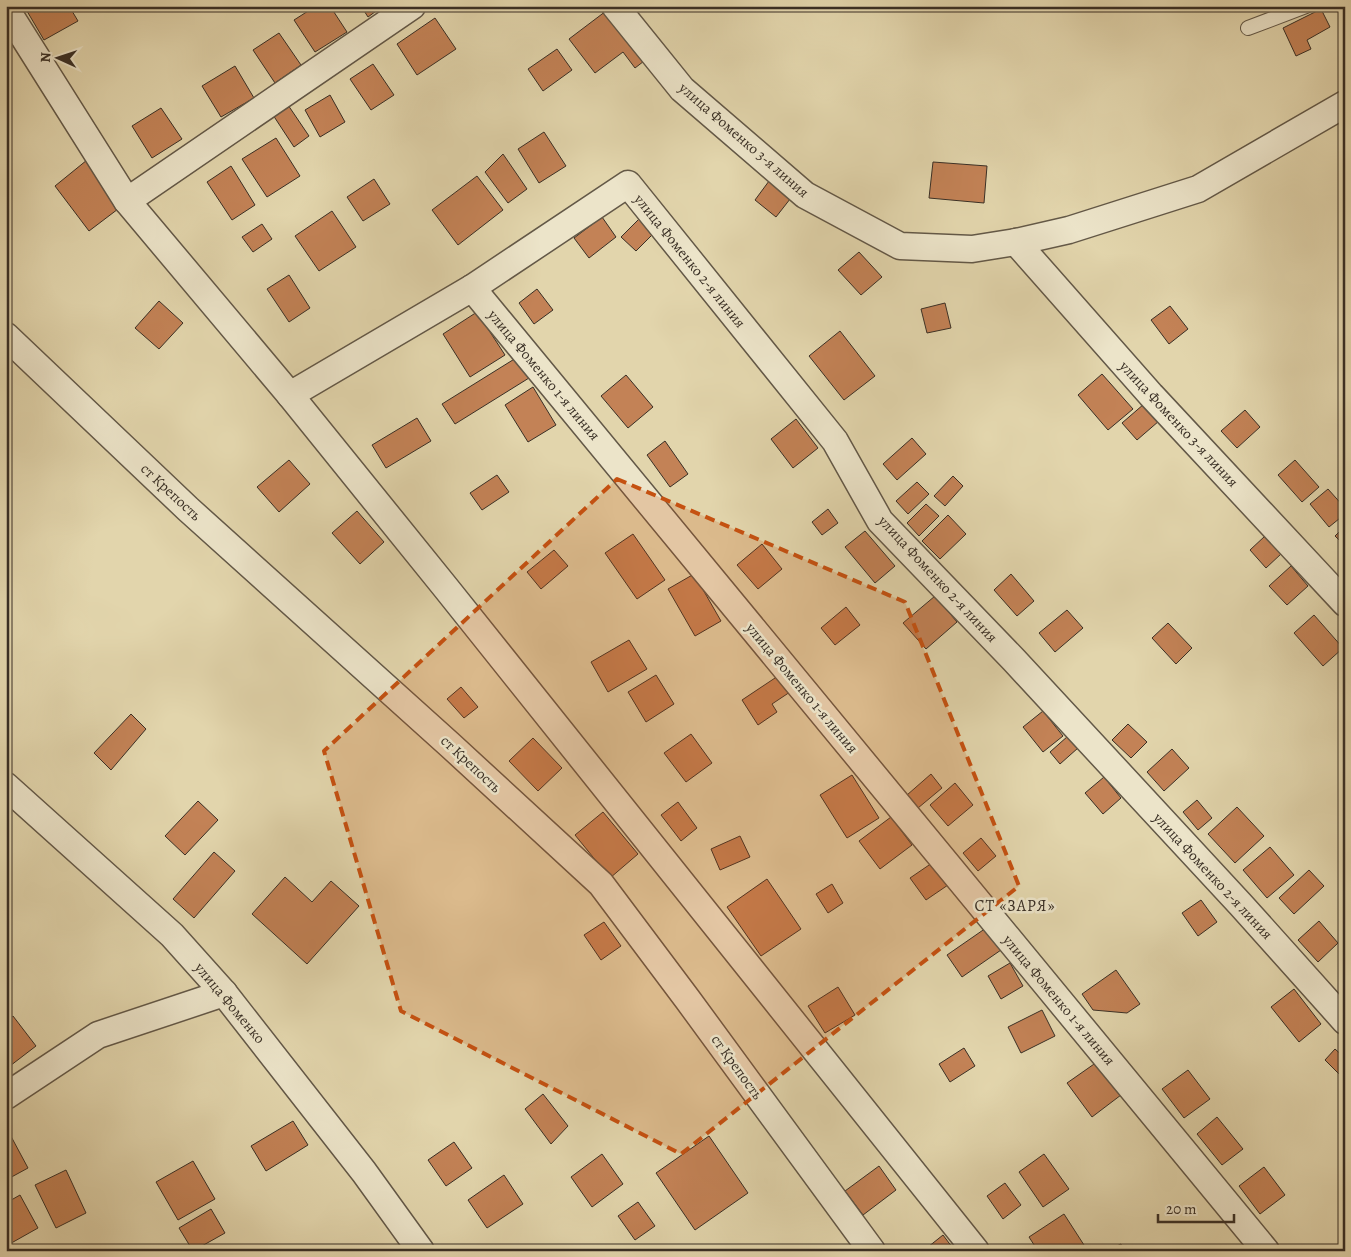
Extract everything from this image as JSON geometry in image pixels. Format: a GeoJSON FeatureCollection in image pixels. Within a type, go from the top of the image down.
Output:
{"type":"FeatureCollection","features":[{"type":"Feature","properties":{"kind":"street"},"geometry":{"type":"LineString","coordinates":[[127,201],[412,6]]}},
{"type":"Feature","properties":{"kind":"street","name":"улица Фоменко 3-я линия"},"geometry":{"type":"LineString","coordinates":[[615,6],[682,89],[805,195],[900,246],[972,249],[1016,242],[1069,230],[1198,189],[1343,107]]}},
{"type":"Feature","properties":{"kind":"street"},"geometry":{"type":"LineString","coordinates":[[6,9],[127,201],[290,395],[976,1251]]}},
{"type":"Feature","properties":{"kind":"street","name":"улица Фоменко 2-я линия"},"geometry":{"type":"LineString","coordinates":[[472,288],[628,184],[835,441],[880,521],[1027,675],[1241,905],[1345,1021]]}},
{"type":"Feature","properties":{"kind":"street","name":"улица Фоменко 3-я линия"},"geometry":{"type":"LineString","coordinates":[[1016,242],[1151,395],[1345,604]]}},
{"type":"Feature","properties":{"kind":"street"},"geometry":{"type":"LineString","coordinates":[[290,395],[472,288]]}},
{"type":"Feature","properties":{"kind":"street","name":"улица Фоменко 1-я линия"},"geometry":{"type":"LineString","coordinates":[[472,288],[1266,1251]]}},
{"type":"Feature","properties":{"kind":"street","name":"ст Крепость"},"geometry":{"type":"LineString","coordinates":[[6,336],[188,509],[601,884],[872,1251]]}},
{"type":"Feature","properties":{"kind":"street","name":"улица Фоменко"},"geometry":{"type":"LineString","coordinates":[[6,786],[172,935],[224,993],[364,1172],[421,1251]]}},
{"type":"Feature","properties":{"kind":"street"},"geometry":{"type":"LineString","coordinates":[[6,1096],[98,1035],[224,993]]}},
{"type":"Feature","properties":{"kind":"lane"},"geometry":{"type":"LineString","coordinates":[[1248,28],[1306,6]]}},
{"type":"Feature","properties":{"kind":"highlighted area"},"geometry":{"type":"Polygon","coordinates":[[[617,479],[905,602],[1019,886],[681,1154],[401,1011],[324,751],[617,479]]]}},
{"type":"Feature","properties":{"kind":"building"},"geometry":{"type":"Polygon","coordinates":[[[24,6],[69,6],[78,21],[44,40],[24,6]]]}},
{"type":"Feature","properties":{"kind":"building"},"geometry":{"type":"Polygon","coordinates":[[[316,6],[330,6],[347,32],[315,52],[294,20],[316,6]]]}},
{"type":"Feature","properties":{"kind":"building"},"geometry":{"type":"Polygon","coordinates":[[[361,6],[383,6],[368,17],[361,6]]]}},
{"type":"Feature","properties":{"kind":"building"},"geometry":{"type":"Polygon","coordinates":[[[610,8],[648,58],[635,68],[623,52],[595,73],[569,39],[610,8]]]}},
{"type":"Feature","properties":{"kind":"building"},"geometry":{"type":"Polygon","coordinates":[[[1321,9],[1330,27],[1307,40],[1311,49],[1296,56],[1283,28],[1321,9]]]}},
{"type":"Feature","properties":{"kind":"building"},"geometry":{"type":"Polygon","coordinates":[[[435,18],[456,49],[417,75],[397,44],[435,18]]]}},
{"type":"Feature","properties":{"kind":"building"},"geometry":{"type":"Polygon","coordinates":[[[279,33],[301,65],[275,83],[253,50],[279,33]]]}},
{"type":"Feature","properties":{"kind":"building"},"geometry":{"type":"Polygon","coordinates":[[[557,49],[572,70],[543,91],[528,69],[557,49]]]}},
{"type":"Feature","properties":{"kind":"building"},"geometry":{"type":"Polygon","coordinates":[[[373,64],[394,95],[371,110],[350,79],[373,64]]]}},
{"type":"Feature","properties":{"kind":"building"},"geometry":{"type":"Polygon","coordinates":[[[235,66],[254,98],[221,117],[202,86],[235,66]]]}},
{"type":"Feature","properties":{"kind":"building"},"geometry":{"type":"Polygon","coordinates":[[[330,95],[345,122],[320,137],[305,110],[330,95]]]}},
{"type":"Feature","properties":{"kind":"building"},"geometry":{"type":"Polygon","coordinates":[[[288,105],[309,136],[294,147],[273,115],[288,105]]]}},
{"type":"Feature","properties":{"kind":"building"},"geometry":{"type":"Polygon","coordinates":[[[161,108],[182,139],[152,158],[132,126],[161,108]]]}},
{"type":"Feature","properties":{"kind":"building"},"geometry":{"type":"Polygon","coordinates":[[[544,132],[566,166],[539,183],[518,149],[544,132]]]}},
{"type":"Feature","properties":{"kind":"building"},"geometry":{"type":"Polygon","coordinates":[[[276,138],[300,176],[267,197],[242,159],[276,138]]]}},
{"type":"Feature","properties":{"kind":"building"},"geometry":{"type":"Polygon","coordinates":[[[503,154],[527,189],[508,203],[485,172],[503,154]]]}},
{"type":"Feature","properties":{"kind":"building"},"geometry":{"type":"Polygon","coordinates":[[[87,160],[122,206],[89,231],[55,186],[87,160]]]}},
{"type":"Feature","properties":{"kind":"building"},"geometry":{"type":"Polygon","coordinates":[[[933,162],[987,166],[984,203],[929,198],[933,162]]]}},
{"type":"Feature","properties":{"kind":"building"},"geometry":{"type":"Polygon","coordinates":[[[231,166],[255,205],[232,220],[207,182],[231,166]]]}},
{"type":"Feature","properties":{"kind":"building"},"geometry":{"type":"Polygon","coordinates":[[[477,176],[503,210],[458,245],[432,210],[477,176]]]}},
{"type":"Feature","properties":{"kind":"building"},"geometry":{"type":"Polygon","coordinates":[[[772,177],[794,194],[776,217],[755,200],[772,177]]]}},
{"type":"Feature","properties":{"kind":"building"},"geometry":{"type":"Polygon","coordinates":[[[374,179],[390,204],[363,221],[347,197],[374,179]]]}},
{"type":"Feature","properties":{"kind":"building"},"geometry":{"type":"Polygon","coordinates":[[[332,211],[356,247],[319,271],[295,236],[332,211]]]}},
{"type":"Feature","properties":{"kind":"building"},"geometry":{"type":"Polygon","coordinates":[[[642,216],[656,231],[636,251],[621,237],[642,216]]]}},
{"type":"Feature","properties":{"kind":"building"},"geometry":{"type":"Polygon","coordinates":[[[602,217],[616,237],[589,258],[574,238],[602,217]]]}},
{"type":"Feature","properties":{"kind":"building"},"geometry":{"type":"Polygon","coordinates":[[[262,224],[272,239],[253,252],[242,237],[262,224]]]}},
{"type":"Feature","properties":{"kind":"building"},"geometry":{"type":"Polygon","coordinates":[[[859,252],[882,277],[861,295],[838,270],[859,252]]]}},
{"type":"Feature","properties":{"kind":"building"},"geometry":{"type":"Polygon","coordinates":[[[289,275],[310,308],[289,322],[267,289],[289,275]]]}},
{"type":"Feature","properties":{"kind":"building"},"geometry":{"type":"Polygon","coordinates":[[[537,289],[553,310],[534,324],[519,303],[537,289]]]}},
{"type":"Feature","properties":{"kind":"building"},"geometry":{"type":"Polygon","coordinates":[[[159,301],[183,323],[159,349],[135,328],[159,301]]]}},
{"type":"Feature","properties":{"kind":"building"},"geometry":{"type":"Polygon","coordinates":[[[945,303],[951,328],[927,333],[921,309],[945,303]]]}},
{"type":"Feature","properties":{"kind":"building"},"geometry":{"type":"Polygon","coordinates":[[[1170,306],[1188,329],[1169,344],[1151,320],[1170,306]]]}},
{"type":"Feature","properties":{"kind":"building"},"geometry":{"type":"Polygon","coordinates":[[[477,312],[505,355],[470,377],[443,334],[477,312]]]}},
{"type":"Feature","properties":{"kind":"building"},"geometry":{"type":"Polygon","coordinates":[[[840,331],[875,376],[844,400],[809,356],[840,331]]]}},
{"type":"Feature","properties":{"kind":"building"},"geometry":{"type":"Polygon","coordinates":[[[516,358],[529,378],[455,424],[442,404],[516,358]]]}},
{"type":"Feature","properties":{"kind":"building"},"geometry":{"type":"Polygon","coordinates":[[[1102,374],[1133,409],[1108,430],[1078,395],[1102,374]]]}},
{"type":"Feature","properties":{"kind":"building"},"geometry":{"type":"Polygon","coordinates":[[[626,375],[653,407],[628,428],[601,396],[626,375]]]}},
{"type":"Feature","properties":{"kind":"building"},"geometry":{"type":"Polygon","coordinates":[[[533,387],[556,425],[528,442],[505,405],[533,387]]]}},
{"type":"Feature","properties":{"kind":"building"},"geometry":{"type":"Polygon","coordinates":[[[1144,404],[1159,421],[1137,440],[1122,423],[1144,404]]]}},
{"type":"Feature","properties":{"kind":"building"},"geometry":{"type":"Polygon","coordinates":[[[1245,410],[1260,427],[1237,448],[1221,431],[1245,410]]]}},
{"type":"Feature","properties":{"kind":"building"},"geometry":{"type":"Polygon","coordinates":[[[417,418],[431,441],[386,468],[372,445],[417,418]]]}},
{"type":"Feature","properties":{"kind":"building"},"geometry":{"type":"Polygon","coordinates":[[[796,419],[818,448],[793,468],[771,439],[796,419]]]}},
{"type":"Feature","properties":{"kind":"building"},"geometry":{"type":"Polygon","coordinates":[[[912,438],[926,454],[897,480],[883,464],[912,438]]]}},
{"type":"Feature","properties":{"kind":"building"},"geometry":{"type":"Polygon","coordinates":[[[665,441],[688,474],[670,487],[647,455],[665,441]]]}},
{"type":"Feature","properties":{"kind":"building"},"geometry":{"type":"Polygon","coordinates":[[[289,460],[310,484],[279,512],[257,487],[289,460]]]}},
{"type":"Feature","properties":{"kind":"building"},"geometry":{"type":"Polygon","coordinates":[[[1295,460],[1319,487],[1302,502],[1278,475],[1295,460]]]}},
{"type":"Feature","properties":{"kind":"building"},"geometry":{"type":"Polygon","coordinates":[[[497,475],[509,492],[482,510],[470,493],[497,475]]]}},
{"type":"Feature","properties":{"kind":"building"},"geometry":{"type":"Polygon","coordinates":[[[953,476],[963,486],[945,506],[934,496],[953,476]]]}},
{"type":"Feature","properties":{"kind":"building"},"geometry":{"type":"Polygon","coordinates":[[[917,482],[929,494],[908,514],[896,501],[917,482]]]}},
{"type":"Feature","properties":{"kind":"building"},"geometry":{"type":"Polygon","coordinates":[[[1328,489],[1345,508],[1345,514],[1329,527],[1310,504],[1328,489]]]}},
{"type":"Feature","properties":{"kind":"building"},"geometry":{"type":"Polygon","coordinates":[[[926,504],[939,516],[919,536],[907,523],[926,504]]]}},
{"type":"Feature","properties":{"kind":"building"},"geometry":{"type":"Polygon","coordinates":[[[828,509],[838,523],[822,535],[812,522],[828,509]]]}},
{"type":"Feature","properties":{"kind":"building"},"geometry":{"type":"Polygon","coordinates":[[[357,511],[384,542],[360,564],[332,533],[357,511]]]}},
{"type":"Feature","properties":{"kind":"building"},"geometry":{"type":"Polygon","coordinates":[[[948,515],[966,534],[940,559],[922,541],[948,515]]]}},
{"type":"Feature","properties":{"kind":"building"},"geometry":{"type":"Polygon","coordinates":[[[1345,526],[1345,546],[1335,536],[1345,526]]]}},
{"type":"Feature","properties":{"kind":"building"},"geometry":{"type":"Polygon","coordinates":[[[865,531],[895,566],[875,583],[845,547],[865,531]]]}},
{"type":"Feature","properties":{"kind":"building"},"geometry":{"type":"Polygon","coordinates":[[[633,534],[665,580],[637,599],[605,553],[633,534]]]}},
{"type":"Feature","properties":{"kind":"building"},"geometry":{"type":"Polygon","coordinates":[[[1265,536],[1281,554],[1266,568],[1250,550],[1265,536]]]}},
{"type":"Feature","properties":{"kind":"building"},"geometry":{"type":"Polygon","coordinates":[[[762,544],[782,569],[758,589],[737,565],[762,544]]]}},
{"type":"Feature","properties":{"kind":"building"},"geometry":{"type":"Polygon","coordinates":[[[554,550],[568,566],[541,589],[527,572],[554,550]]]}},
{"type":"Feature","properties":{"kind":"building"},"geometry":{"type":"Polygon","coordinates":[[[1291,566],[1308,586],[1287,605],[1269,586],[1291,566]]]}},
{"type":"Feature","properties":{"kind":"building"},"geometry":{"type":"Polygon","coordinates":[[[694,574],[721,621],[695,636],[668,589],[694,574]]]}},
{"type":"Feature","properties":{"kind":"building"},"geometry":{"type":"Polygon","coordinates":[[[1011,574],[1034,601],[1017,616],[994,590],[1011,574]]]}},
{"type":"Feature","properties":{"kind":"building"},"geometry":{"type":"Polygon","coordinates":[[[935,596],[957,622],[926,649],[903,623],[935,596]]]}},
{"type":"Feature","properties":{"kind":"building"},"geometry":{"type":"Polygon","coordinates":[[[846,607],[860,625],[835,645],[821,628],[846,607]]]}},
{"type":"Feature","properties":{"kind":"building"},"geometry":{"type":"Polygon","coordinates":[[[1067,610],[1083,628],[1055,652],[1039,633],[1067,610]]]}},
{"type":"Feature","properties":{"kind":"building"},"geometry":{"type":"Polygon","coordinates":[[[1314,615],[1343,648],[1323,666],[1294,633],[1314,615]]]}},
{"type":"Feature","properties":{"kind":"building"},"geometry":{"type":"Polygon","coordinates":[[[1168,623],[1192,648],[1176,664],[1152,638],[1168,623]]]}},
{"type":"Feature","properties":{"kind":"building"},"geometry":{"type":"Polygon","coordinates":[[[629,640],[647,669],[608,692],[591,662],[629,640]]]}},
{"type":"Feature","properties":{"kind":"building"},"geometry":{"type":"Polygon","coordinates":[[[656,675],[674,704],[646,722],[628,692],[656,675]]]}},
{"type":"Feature","properties":{"kind":"building"},"geometry":{"type":"Polygon","coordinates":[[[778,676],[790,692],[772,704],[777,712],[758,725],[742,700],[778,676]]]}},
{"type":"Feature","properties":{"kind":"building"},"geometry":{"type":"Polygon","coordinates":[[[461,687],[478,707],[464,718],[447,699],[461,687]]]}},
{"type":"Feature","properties":{"kind":"building"},"geometry":{"type":"Polygon","coordinates":[[[1043,711],[1063,736],[1043,752],[1023,727],[1043,711]]]}},
{"type":"Feature","properties":{"kind":"building"},"geometry":{"type":"Polygon","coordinates":[[[131,714],[146,729],[111,770],[94,753],[131,714]]]}},
{"type":"Feature","properties":{"kind":"building"},"geometry":{"type":"Polygon","coordinates":[[[1128,724],[1147,742],[1131,758],[1112,740],[1128,724]]]}},
{"type":"Feature","properties":{"kind":"building"},"geometry":{"type":"Polygon","coordinates":[[[691,734],[712,763],[686,782],[664,753],[691,734]]]}},
{"type":"Feature","properties":{"kind":"building"},"geometry":{"type":"Polygon","coordinates":[[[1068,736],[1078,748],[1060,764],[1050,752],[1068,736]]]}},
{"type":"Feature","properties":{"kind":"building"},"geometry":{"type":"Polygon","coordinates":[[[533,738],[562,768],[538,791],[509,761],[533,738]]]}},
{"type":"Feature","properties":{"kind":"building"},"geometry":{"type":"Polygon","coordinates":[[[1172,749],[1189,768],[1164,791],[1147,772],[1172,749]]]}},
{"type":"Feature","properties":{"kind":"building"},"geometry":{"type":"Polygon","coordinates":[[[931,774],[942,788],[918,808],[907,795],[931,774]]]}},
{"type":"Feature","properties":{"kind":"building"},"geometry":{"type":"Polygon","coordinates":[[[852,775],[879,818],[847,838],[820,795],[852,775]]]}},
{"type":"Feature","properties":{"kind":"building"},"geometry":{"type":"Polygon","coordinates":[[[1104,777],[1121,798],[1103,814],[1085,793],[1104,777]]]}},
{"type":"Feature","properties":{"kind":"building"},"geometry":{"type":"Polygon","coordinates":[[[955,783],[973,805],[948,826],[930,805],[955,783]]]}},
{"type":"Feature","properties":{"kind":"building"},"geometry":{"type":"Polygon","coordinates":[[[1197,800],[1212,818],[1198,830],[1183,812],[1197,800]]]}},
{"type":"Feature","properties":{"kind":"building"},"geometry":{"type":"Polygon","coordinates":[[[198,801],[218,820],[185,855],[165,836],[198,801]]]}},
{"type":"Feature","properties":{"kind":"building"},"geometry":{"type":"Polygon","coordinates":[[[678,802],[697,828],[681,841],[661,815],[678,802]]]}},
{"type":"Feature","properties":{"kind":"building"},"geometry":{"type":"Polygon","coordinates":[[[1237,807],[1264,836],[1235,863],[1208,834],[1237,807]]]}},
{"type":"Feature","properties":{"kind":"building"},"geometry":{"type":"Polygon","coordinates":[[[603,812],[638,854],[610,878],[575,835],[603,812]]]}},
{"type":"Feature","properties":{"kind":"building"},"geometry":{"type":"Polygon","coordinates":[[[891,817],[912,845],[880,869],[859,841],[891,817]]]}},
{"type":"Feature","properties":{"kind":"building"},"geometry":{"type":"Polygon","coordinates":[[[740,836],[750,857],[720,870],[711,849],[740,836]]]}},
{"type":"Feature","properties":{"kind":"building"},"geometry":{"type":"Polygon","coordinates":[[[981,838],[996,856],[978,871],[963,853],[981,838]]]}},
{"type":"Feature","properties":{"kind":"building"},"geometry":{"type":"Polygon","coordinates":[[[1270,847],[1294,875],[1267,898],[1243,870],[1270,847]]]}},
{"type":"Feature","properties":{"kind":"building"},"geometry":{"type":"Polygon","coordinates":[[[214,852],[235,871],[194,918],[173,899],[214,852]]]}},
{"type":"Feature","properties":{"kind":"building"},"geometry":{"type":"Polygon","coordinates":[[[932,863],[948,885],[926,900],[910,878],[932,863]]]}},
{"type":"Feature","properties":{"kind":"building"},"geometry":{"type":"Polygon","coordinates":[[[1309,870],[1324,886],[1294,914],[1279,898],[1309,870]]]}},
{"type":"Feature","properties":{"kind":"building"},"geometry":{"type":"Polygon","coordinates":[[[285,877],[312,902],[331,881],[359,906],[307,964],[252,914],[285,877]]]}},
{"type":"Feature","properties":{"kind":"building"},"geometry":{"type":"Polygon","coordinates":[[[767,879],[801,929],[761,956],[727,907],[767,879]]]}},
{"type":"Feature","properties":{"kind":"building"},"geometry":{"type":"Polygon","coordinates":[[[832,884],[843,903],[828,913],[816,894],[832,884]]]}},
{"type":"Feature","properties":{"kind":"building"},"geometry":{"type":"Polygon","coordinates":[[[1201,900],[1217,922],[1198,936],[1182,913],[1201,900]]]}},
{"type":"Feature","properties":{"kind":"building"},"geometry":{"type":"Polygon","coordinates":[[[1319,921],[1338,943],[1318,962],[1298,940],[1319,921]]]}},
{"type":"Feature","properties":{"kind":"building"},"geometry":{"type":"Polygon","coordinates":[[[604,922],[621,946],[601,960],[584,935],[604,922]]]}},
{"type":"Feature","properties":{"kind":"building"},"geometry":{"type":"Polygon","coordinates":[[[986,928],[1001,950],[962,977],[947,955],[986,928]]]}},
{"type":"Feature","properties":{"kind":"building"},"geometry":{"type":"Polygon","coordinates":[[[1010,963],[1023,986],[1001,999],[988,976],[1010,963]]]}},
{"type":"Feature","properties":{"kind":"building"},"geometry":{"type":"Polygon","coordinates":[[[1116,970],[1140,1004],[1127,1013],[1093,1010],[1082,994],[1116,970]]]}},
{"type":"Feature","properties":{"kind":"building"},"geometry":{"type":"Polygon","coordinates":[[[838,987],[855,1015],[825,1033],[808,1006],[838,987]]]}},
{"type":"Feature","properties":{"kind":"building"},"geometry":{"type":"Polygon","coordinates":[[[1294,989],[1321,1024],[1299,1042],[1271,1007],[1294,989]]]}},
{"type":"Feature","properties":{"kind":"building"},"geometry":{"type":"Polygon","coordinates":[[[1042,1010],[1055,1036],[1021,1053],[1008,1027],[1042,1010]]]}},
{"type":"Feature","properties":{"kind":"building"},"geometry":{"type":"Polygon","coordinates":[[[13,1016],[36,1046],[6,1069],[6,1021],[13,1016]]]}},
{"type":"Feature","properties":{"kind":"building"},"geometry":{"type":"Polygon","coordinates":[[[964,1048],[975,1066],[950,1082],[939,1064],[964,1048]]]}},
{"type":"Feature","properties":{"kind":"building"},"geometry":{"type":"Polygon","coordinates":[[[1335,1049],[1345,1058],[1345,1080],[1325,1060],[1335,1049]]]}},
{"type":"Feature","properties":{"kind":"building"},"geometry":{"type":"Polygon","coordinates":[[[1097,1062],[1121,1095],[1092,1117],[1067,1083],[1097,1062]]]}},
{"type":"Feature","properties":{"kind":"building"},"geometry":{"type":"Polygon","coordinates":[[[1188,1070],[1210,1099],[1184,1118],[1162,1089],[1188,1070]]]}},
{"type":"Feature","properties":{"kind":"building"},"geometry":{"type":"Polygon","coordinates":[[[543,1094],[568,1126],[551,1144],[525,1109],[543,1094]]]}},
{"type":"Feature","properties":{"kind":"building"},"geometry":{"type":"Polygon","coordinates":[[[1217,1117],[1243,1149],[1222,1165],[1197,1134],[1217,1117]]]}},
{"type":"Feature","properties":{"kind":"building"},"geometry":{"type":"Polygon","coordinates":[[[293,1121],[308,1145],[266,1171],[251,1146],[293,1121]]]}},
{"type":"Feature","properties":{"kind":"building"},"geometry":{"type":"Polygon","coordinates":[[[6,1127],[28,1168],[6,1180],[6,1127]]]}},
{"type":"Feature","properties":{"kind":"building"},"geometry":{"type":"Polygon","coordinates":[[[709,1136],[748,1193],[695,1230],[656,1173],[709,1136]]]}},
{"type":"Feature","properties":{"kind":"building"},"geometry":{"type":"Polygon","coordinates":[[[454,1142],[472,1168],[446,1186],[428,1160],[454,1142]]]}},
{"type":"Feature","properties":{"kind":"building"},"geometry":{"type":"Polygon","coordinates":[[[602,1154],[623,1184],[592,1207],[571,1177],[602,1154]]]}},
{"type":"Feature","properties":{"kind":"building"},"geometry":{"type":"Polygon","coordinates":[[[1044,1154],[1069,1189],[1043,1207],[1019,1172],[1044,1154]]]}},
{"type":"Feature","properties":{"kind":"building"},"geometry":{"type":"Polygon","coordinates":[[[193,1161],[215,1199],[178,1220],[156,1182],[193,1161]]]}},
{"type":"Feature","properties":{"kind":"building"},"geometry":{"type":"Polygon","coordinates":[[[879,1166],[896,1190],[863,1215],[845,1191],[879,1166]]]}},
{"type":"Feature","properties":{"kind":"building"},"geometry":{"type":"Polygon","coordinates":[[[1264,1167],[1285,1195],[1260,1214],[1239,1186],[1264,1167]]]}},
{"type":"Feature","properties":{"kind":"building"},"geometry":{"type":"Polygon","coordinates":[[[66,1170],[86,1213],[56,1228],[35,1185],[66,1170]]]}},
{"type":"Feature","properties":{"kind":"building"},"geometry":{"type":"Polygon","coordinates":[[[504,1175],[523,1204],[487,1228],[468,1200],[504,1175]]]}},
{"type":"Feature","properties":{"kind":"building"},"geometry":{"type":"Polygon","coordinates":[[[1005,1183],[1021,1205],[1003,1219],[987,1196],[1005,1183]]]}},
{"type":"Feature","properties":{"kind":"building"},"geometry":{"type":"Polygon","coordinates":[[[20,1195],[38,1228],[6,1246],[6,1203],[20,1195]]]}},
{"type":"Feature","properties":{"kind":"building"},"geometry":{"type":"Polygon","coordinates":[[[638,1202],[655,1226],[635,1240],[618,1216],[638,1202]]]}},
{"type":"Feature","properties":{"kind":"building"},"geometry":{"type":"Polygon","coordinates":[[[211,1209],[225,1233],[193,1251],[179,1228],[211,1209]]]}},
{"type":"Feature","properties":{"kind":"building"},"geometry":{"type":"Polygon","coordinates":[[[1064,1214],[1084,1245],[1075,1251],[1038,1251],[1029,1237],[1064,1214]]]}},
{"type":"Feature","properties":{"kind":"building"},"geometry":{"type":"Polygon","coordinates":[[[943,1235],[955,1251],[923,1251],[943,1235]]]}},
{"type":"Feature","properties":{"kind":"building"},"geometry":{"type":"Polygon","coordinates":[[[1121,1244],[1124,1251],[1106,1251],[1121,1244]]]}},
{"type":"Feature","properties":{"kind":"district","name":"СТ «ЗАРЯ»"},"geometry":{"type":"Point","coordinates":[1015,905]}}]}
